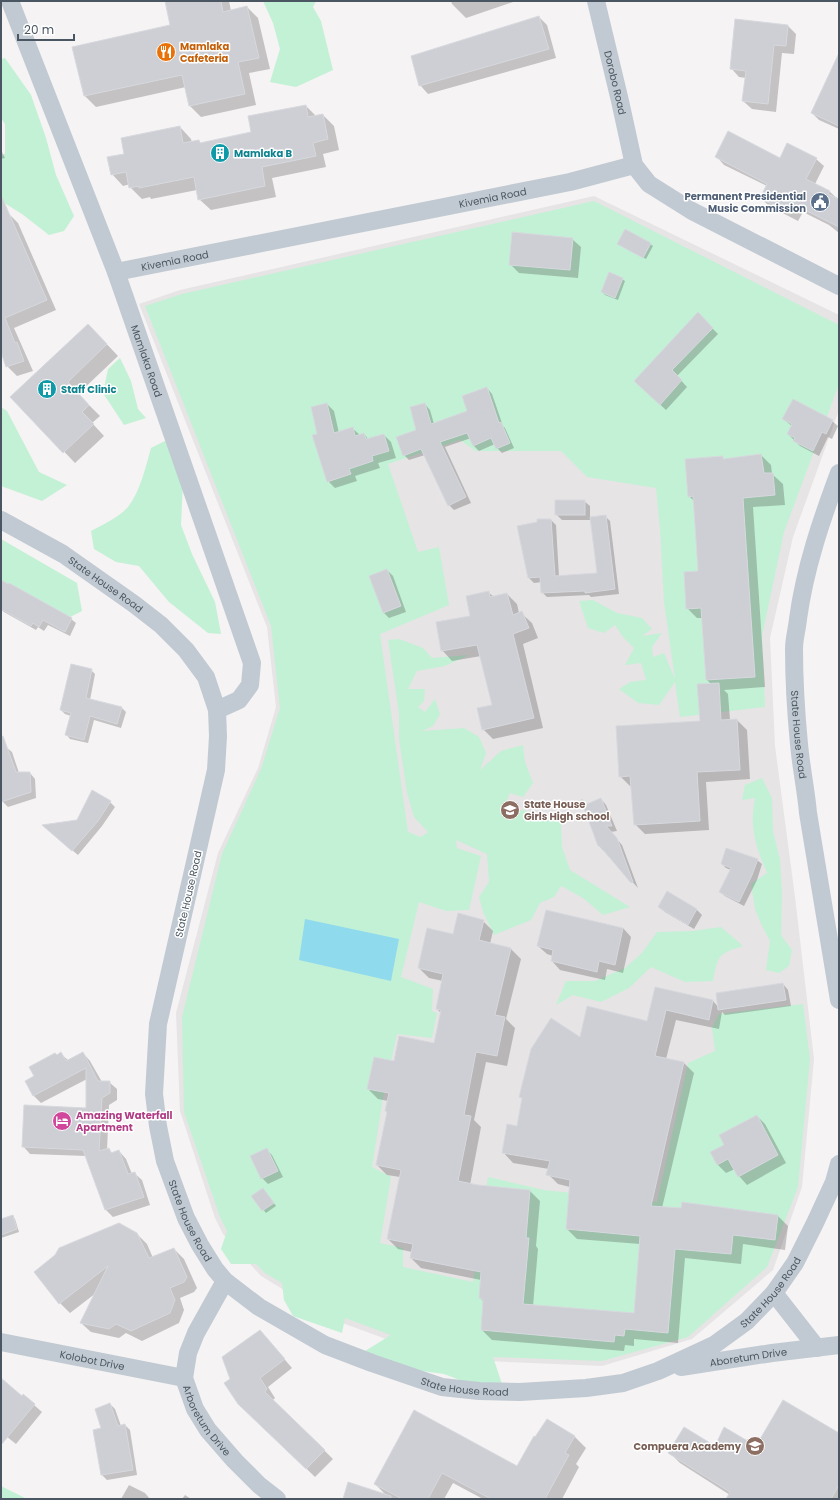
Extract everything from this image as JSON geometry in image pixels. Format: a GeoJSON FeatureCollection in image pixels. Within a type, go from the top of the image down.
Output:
{"type":"FeatureCollection","features":[{"type":"Feature","properties":{"kind":"street","name":"Mamlaka Road"},"geometry":{"type":"LineString","coordinates":[[10,1],[116,272],[252,663],[250,685],[239,700],[217,710]]}},
{"type":"Feature","properties":{"kind":"street","name":"Dorobo Road"},"geometry":{"type":"LineString","coordinates":[[596,1],[634,165]]}},
{"type":"Feature","properties":{"kind":"street","name":"Kivemia Road"},"geometry":{"type":"LineString","coordinates":[[116,272],[570,182],[634,165]]}},
{"type":"Feature","properties":{"kind":"street"},"geometry":{"type":"LineString","coordinates":[[634,165],[649,184],[692,211],[839,286]]}},
{"type":"Feature","properties":{"kind":"street","name":"State House Road"},"geometry":{"type":"LineString","coordinates":[[839,473],[810,556],[799,609],[794,648],[795,694],[799,745],[808,813],[839,1000]]}},
{"type":"Feature","properties":{"kind":"street","name":"State House Road"},"geometry":{"type":"LineString","coordinates":[[1,520],[63,554],[161,625],[186,650],[206,678],[217,710],[218,736],[216,770],[158,1024],[154,1094],[158,1126],[165,1161],[174,1187],[186,1218],[200,1245],[215,1270],[225,1281],[259,1307],[325,1345],[442,1387],[479,1391],[553,1391],[623,1383],[658,1371],[714,1345],[747,1321],[774,1293],[795,1263],[834,1182],[839,1164]]}},
{"type":"Feature","properties":{"kind":"street","name":"Arboretum Drive"},"geometry":{"type":"LineString","coordinates":[[225,1281],[196,1333],[188,1353],[184,1378],[195,1409],[208,1430],[235,1461],[259,1485],[277,1499]]}},
{"type":"Feature","properties":{"kind":"street"},"geometry":{"type":"LineString","coordinates":[[774,1293],[817,1348]]}},
{"type":"Feature","properties":{"kind":"street","name":"Kolobot Drive"},"geometry":{"type":"LineString","coordinates":[[1,1342],[184,1378]]}},
{"type":"Feature","properties":{"kind":"street","name":"Aboretum Drive"},"geometry":{"type":"LineString","coordinates":[[658,1371],[772,1353],[839,1345]]}},
{"type":"Feature","properties":{"kind":"shaded area","name":"State House Girls High school"},"geometry":{"type":"Polygon","coordinates":[[[594,196],[839,315],[839,410],[793,537],[770,638],[775,746],[814,1059],[802,1187],[773,1270],[692,1339],[602,1366],[441,1359],[334,1320],[261,1276],[223,1234],[215,1218],[180,1111],[176,1013],[218,853],[258,768],[276,707],[267,627],[139,304],[180,290],[594,196]]]}},
{"type":"Feature","properties":{"kind":"green space"},"geometry":{"type":"Polygon","coordinates":[[[263,1],[316,1],[313,7],[321,21],[333,70],[296,87],[270,82],[280,49],[273,23],[263,1]]]}},
{"type":"Feature","properties":{"kind":"green space"},"geometry":{"type":"Polygon","coordinates":[[[5,58],[31,95],[46,138],[56,175],[74,216],[64,231],[49,235],[22,214],[1,201],[1,157],[5,153],[5,124],[1,118],[1,59],[5,58]]]}},
{"type":"Feature","properties":{"kind":"green space","name":"State House Girls High school"},"geometry":{"type":"Polygon","coordinates":[[[594,201],[839,325],[839,384],[784,532],[762,636],[765,707],[680,717],[675,682],[659,705],[638,703],[619,689],[630,682],[646,680],[641,663],[625,665],[634,648],[623,637],[615,625],[604,633],[588,628],[579,601],[593,600],[617,613],[642,618],[652,629],[642,636],[662,633],[652,647],[653,657],[664,653],[675,679],[664,602],[656,488],[587,477],[561,451],[476,451],[460,440],[388,464],[418,552],[439,547],[449,605],[380,634],[408,832],[421,837],[428,832],[414,817],[407,793],[399,739],[399,714],[388,640],[399,639],[423,648],[432,658],[469,655],[445,666],[417,671],[408,689],[425,689],[424,701],[418,707],[425,712],[435,699],[440,714],[433,726],[422,731],[464,728],[479,737],[486,753],[480,770],[501,751],[523,745],[525,762],[533,783],[523,797],[510,793],[504,807],[537,813],[561,823],[562,847],[570,870],[630,907],[603,915],[583,898],[561,886],[554,897],[540,903],[531,920],[494,935],[483,912],[479,897],[489,882],[487,854],[456,840],[457,848],[481,856],[469,910],[446,911],[419,902],[401,977],[433,989],[432,1011],[437,1013],[432,1038],[397,1034],[383,1098],[372,1167],[391,1177],[380,1243],[403,1248],[403,1267],[473,1282],[488,1177],[544,1190],[657,1202],[688,1063],[715,1051],[712,1028],[719,1014],[803,1004],[810,1059],[798,1187],[767,1267],[688,1337],[602,1361],[493,1357],[502,1384],[465,1382],[444,1374],[415,1370],[365,1351],[391,1335],[345,1318],[342,1333],[293,1316],[284,1300],[282,1283],[265,1273],[256,1264],[231,1264],[221,1249],[227,1231],[220,1217],[184,1112],[182,1017],[222,854],[261,769],[280,708],[271,626],[145,306],[182,294],[594,201]]]}},
{"type":"Feature","properties":{"kind":"green space"},"geometry":{"type":"Polygon","coordinates":[[[120,358],[131,381],[138,409],[146,418],[124,425],[103,393],[108,369],[120,358]]]}},
{"type":"Feature","properties":{"kind":"green space"},"geometry":{"type":"Polygon","coordinates":[[[1,407],[7,411],[39,472],[67,485],[42,501],[1,486],[1,407]]]}},
{"type":"Feature","properties":{"kind":"green space"},"geometry":{"type":"Polygon","coordinates":[[[167,440],[183,482],[181,525],[192,554],[215,602],[221,634],[208,633],[169,602],[139,566],[116,562],[94,549],[91,531],[115,518],[128,507],[136,494],[145,471],[151,448],[167,440]]]}},
{"type":"Feature","properties":{"kind":"green space"},"geometry":{"type":"Polygon","coordinates":[[[1,539],[77,583],[82,611],[54,625],[1,583],[1,539]]]}},
{"type":"Feature","properties":{"kind":"green space"},"geometry":{"type":"Polygon","coordinates":[[[762,778],[772,798],[773,831],[780,860],[782,894],[781,935],[792,950],[789,966],[779,973],[766,970],[770,941],[755,909],[751,884],[767,873],[757,846],[753,828],[753,809],[755,798],[742,800],[745,785],[762,778]]]}},
{"type":"Feature","properties":{"kind":"green space"},"geometry":{"type":"Polygon","coordinates":[[[721,927],[743,946],[728,951],[720,957],[716,966],[713,981],[685,982],[651,967],[629,988],[601,1002],[573,995],[556,1005],[566,981],[595,981],[625,968],[642,953],[657,932],[692,931],[721,927]]]}},
{"type":"Feature","properties":{"kind":"green space"},"geometry":{"type":"Polygon","coordinates":[[[1,1486],[27,1499],[1,1499],[1,1486]]]}},
{"type":"Feature","properties":{"kind":"water"},"geometry":{"type":"Polygon","coordinates":[[[305,919],[399,939],[391,981],[299,960],[305,919]]]}},
{"type":"Feature","properties":{"kind":"building","name":"Mamlaka Cafeteria"},"geometry":{"type":"Polygon","coordinates":[[[165,1],[221,1],[223,12],[247,6],[259,58],[238,62],[245,94],[189,106],[182,75],[84,96],[72,47],[170,25],[165,1]]]}},
{"type":"Feature","properties":{"kind":"building"},"geometry":{"type":"Polygon","coordinates":[[[539,16],[549,49],[419,86],[411,56],[539,16]]]}},
{"type":"Feature","properties":{"kind":"building"},"geometry":{"type":"Polygon","coordinates":[[[735,19],[788,25],[786,46],[774,45],[768,104],[742,101],[746,71],[730,69],[735,19]]]}},
{"type":"Feature","properties":{"kind":"building"},"geometry":{"type":"Polygon","coordinates":[[[839,53],[839,126],[811,113],[839,53]]]}},
{"type":"Feature","properties":{"kind":"building","name":"Mamlaka B"},"geometry":{"type":"Polygon","coordinates":[[[306,105],[308,117],[323,114],[328,139],[313,143],[316,156],[262,167],[265,186],[198,200],[194,177],[139,188],[139,186],[129,188],[126,172],[111,175],[107,157],[124,154],[121,138],[180,126],[183,143],[199,140],[200,143],[251,132],[248,116],[306,105]]]}},
{"type":"Feature","properties":{"kind":"building"},"geometry":{"type":"Polygon","coordinates":[[[728,131],[780,158],[787,143],[817,158],[806,179],[830,191],[828,194],[839,199],[839,227],[795,205],[791,214],[760,198],[767,184],[715,157],[728,131]]]}},
{"type":"Feature","properties":{"kind":"building"},"geometry":{"type":"Polygon","coordinates":[[[1,195],[47,300],[5,318],[15,343],[17,342],[24,361],[6,367],[1,352],[1,195]]]}},
{"type":"Feature","properties":{"kind":"building"},"geometry":{"type":"Polygon","coordinates":[[[625,229],[651,243],[643,258],[617,244],[625,229]]]}},
{"type":"Feature","properties":{"kind":"building"},"geometry":{"type":"Polygon","coordinates":[[[512,232],[573,238],[570,270],[509,265],[512,232]]]}},
{"type":"Feature","properties":{"kind":"building"},"geometry":{"type":"Polygon","coordinates":[[[609,272],[623,278],[615,298],[601,292],[609,272]]]}},
{"type":"Feature","properties":{"kind":"building"},"geometry":{"type":"Polygon","coordinates":[[[698,312],[713,328],[672,370],[682,380],[660,405],[634,381],[698,312]]]}},
{"type":"Feature","properties":{"kind":"building","name":"Staff Clinic"},"geometry":{"type":"Polygon","coordinates":[[[88,324],[107,344],[68,382],[89,405],[82,412],[94,424],[63,453],[10,397],[88,324]]]}},
{"type":"Feature","properties":{"kind":"building"},"geometry":{"type":"Polygon","coordinates":[[[487,387],[499,423],[501,422],[510,443],[496,449],[491,438],[473,446],[467,433],[440,442],[466,497],[448,506],[421,449],[403,456],[396,437],[416,430],[410,407],[425,403],[431,424],[467,411],[462,396],[487,387]]]}},
{"type":"Feature","properties":{"kind":"building"},"geometry":{"type":"Polygon","coordinates":[[[793,399],[833,420],[826,434],[822,432],[813,451],[793,441],[795,438],[787,434],[792,424],[782,419],[793,399]]]}},
{"type":"Feature","properties":{"kind":"building"},"geometry":{"type":"Polygon","coordinates":[[[327,403],[334,433],[353,427],[355,436],[364,433],[366,439],[384,434],[389,451],[372,456],[373,461],[349,469],[351,474],[327,482],[312,435],[317,434],[311,407],[327,403]]]}},
{"type":"Feature","properties":{"kind":"building"},"geometry":{"type":"Polygon","coordinates":[[[761,454],[764,473],[773,473],[775,495],[743,498],[755,677],[706,680],[701,608],[686,609],[684,572],[698,571],[693,496],[688,497],[685,459],[723,456],[723,459],[761,454]]]}},
{"type":"Feature","properties":{"kind":"building"},"geometry":{"type":"Polygon","coordinates":[[[555,500],[585,500],[585,515],[555,515],[555,500]]]}},
{"type":"Feature","properties":{"kind":"building"},"geometry":{"type":"Polygon","coordinates":[[[606,515],[615,589],[585,593],[585,591],[541,593],[540,577],[528,578],[517,526],[537,522],[537,519],[551,519],[555,576],[597,573],[590,517],[606,515]]]}},
{"type":"Feature","properties":{"kind":"building"},"geometry":{"type":"Polygon","coordinates":[[[387,569],[401,606],[383,613],[369,576],[387,569]]]}},
{"type":"Feature","properties":{"kind":"building"},"geometry":{"type":"Polygon","coordinates":[[[1,580],[72,618],[65,632],[43,620],[39,627],[33,623],[31,626],[1,609],[1,580]]]}},
{"type":"Feature","properties":{"kind":"building"},"geometry":{"type":"Polygon","coordinates":[[[489,591],[490,597],[507,593],[513,615],[522,611],[529,628],[513,634],[534,718],[482,730],[477,708],[492,705],[477,645],[441,651],[436,622],[470,616],[466,596],[489,591]]]}},
{"type":"Feature","properties":{"kind":"building"},"geometry":{"type":"Polygon","coordinates":[[[71,664],[92,669],[86,698],[122,707],[117,724],[90,716],[84,740],[65,735],[71,713],[60,710],[71,664]]]}},
{"type":"Feature","properties":{"kind":"building"},"geometry":{"type":"Polygon","coordinates":[[[719,683],[721,720],[737,719],[740,770],[697,772],[700,821],[634,825],[630,776],[619,777],[616,726],[700,721],[697,684],[719,683]]]}},
{"type":"Feature","properties":{"kind":"building"},"geometry":{"type":"Polygon","coordinates":[[[3,736],[16,772],[30,772],[31,792],[1,802],[1,737],[3,736]]]}},
{"type":"Feature","properties":{"kind":"building"},"geometry":{"type":"Polygon","coordinates":[[[92,790],[111,801],[98,821],[72,851],[42,825],[77,820],[92,790]]]}},
{"type":"Feature","properties":{"kind":"building"},"geometry":{"type":"Polygon","coordinates":[[[601,798],[612,826],[606,826],[617,838],[633,882],[631,883],[600,846],[598,846],[581,800],[582,799],[587,804],[601,798]]]}},
{"type":"Feature","properties":{"kind":"building"},"geometry":{"type":"Polygon","coordinates":[[[726,848],[758,859],[739,902],[719,892],[731,868],[721,864],[726,848]]]}},
{"type":"Feature","properties":{"kind":"building"},"geometry":{"type":"Polygon","coordinates":[[[667,891],[697,909],[688,925],[658,907],[667,891]]]}},
{"type":"Feature","properties":{"kind":"building"},"geometry":{"type":"Polygon","coordinates":[[[546,910],[623,928],[615,965],[599,961],[597,972],[551,961],[553,950],[537,946],[546,910]]]}},
{"type":"Feature","properties":{"kind":"building"},"geometry":{"type":"Polygon","coordinates":[[[458,913],[484,920],[479,940],[511,948],[495,1015],[505,1017],[497,1056],[476,1052],[464,1115],[471,1116],[458,1181],[478,1185],[530,1190],[526,1238],[529,1238],[523,1304],[634,1313],[640,1236],[566,1229],[570,1180],[546,1175],[550,1161],[502,1153],[507,1124],[517,1126],[522,1098],[519,1097],[531,1049],[551,1018],[580,1037],[587,1006],[647,1021],[655,987],[713,1000],[709,1020],[666,1010],[655,1056],[684,1062],[651,1206],[681,1208],[682,1202],[778,1215],[775,1240],[733,1235],[731,1254],[675,1249],[668,1333],[625,1329],[624,1336],[615,1335],[614,1342],[481,1330],[483,1299],[479,1298],[481,1272],[410,1258],[413,1244],[387,1239],[401,1170],[376,1165],[387,1112],[385,1111],[389,1093],[367,1089],[374,1057],[394,1061],[399,1036],[434,1043],[441,1010],[436,1009],[443,974],[418,968],[427,928],[453,934],[458,913]]]}},
{"type":"Feature","properties":{"kind":"building"},"geometry":{"type":"Polygon","coordinates":[[[783,983],[786,1000],[718,1010],[716,993],[783,983]]]}},
{"type":"Feature","properties":{"kind":"building"},"geometry":{"type":"Polygon","coordinates":[[[61,1052],[66,1061],[83,1052],[98,1081],[110,1081],[110,1093],[102,1098],[99,1151],[109,1148],[111,1153],[119,1150],[128,1174],[135,1172],[144,1197],[105,1210],[83,1150],[22,1147],[24,1105],[86,1108],[86,1068],[33,1096],[25,1081],[34,1076],[29,1067],[55,1053],[57,1055],[61,1052]]]}},
{"type":"Feature","properties":{"kind":"building"},"geometry":{"type":"Polygon","coordinates":[[[757,1115],[778,1155],[738,1177],[728,1159],[717,1165],[710,1152],[724,1145],[719,1135],[757,1115]]]}},
{"type":"Feature","properties":{"kind":"building"},"geometry":{"type":"Polygon","coordinates":[[[267,1148],[278,1171],[261,1179],[250,1156],[267,1148]]]}},
{"type":"Feature","properties":{"kind":"building"},"geometry":{"type":"Polygon","coordinates":[[[263,1188],[274,1203],[262,1211],[251,1196],[263,1188]]]}},
{"type":"Feature","properties":{"kind":"building"},"geometry":{"type":"Polygon","coordinates":[[[13,1215],[17,1229],[1,1235],[1,1219],[13,1215]]]}},
{"type":"Feature","properties":{"kind":"building"},"geometry":{"type":"Polygon","coordinates":[[[119,1223],[137,1233],[149,1258],[174,1248],[187,1277],[184,1282],[170,1288],[175,1300],[170,1313],[131,1331],[116,1324],[109,1329],[80,1323],[108,1266],[59,1304],[34,1272],[55,1255],[59,1248],[119,1223]]]}},
{"type":"Feature","properties":{"kind":"building"},"geometry":{"type":"Polygon","coordinates":[[[260,1330],[285,1359],[260,1378],[267,1389],[265,1392],[325,1450],[306,1469],[238,1404],[224,1383],[230,1379],[222,1357],[260,1330]]]}},
{"type":"Feature","properties":{"kind":"building"},"geometry":{"type":"Polygon","coordinates":[[[1,1378],[22,1396],[23,1394],[35,1404],[1,1445],[1,1378]]]}},
{"type":"Feature","properties":{"kind":"building"},"geometry":{"type":"Polygon","coordinates":[[[783,1400],[839,1433],[839,1485],[831,1499],[726,1499],[730,1492],[668,1453],[684,1427],[715,1446],[724,1427],[756,1446],[783,1400]]]}},
{"type":"Feature","properties":{"kind":"building"},"geometry":{"type":"Polygon","coordinates":[[[110,1403],[118,1426],[125,1424],[133,1470],[101,1475],[93,1430],[101,1428],[95,1409],[110,1403]]]}},
{"type":"Feature","properties":{"kind":"building"},"geometry":{"type":"Polygon","coordinates":[[[414,1410],[517,1466],[534,1436],[535,1437],[547,1419],[575,1436],[565,1453],[569,1455],[545,1499],[491,1499],[442,1473],[428,1499],[402,1499],[374,1484],[414,1410]]]}},
{"type":"Feature","properties":{"kind":"building"},"geometry":{"type":"Polygon","coordinates":[[[348,1482],[391,1496],[390,1499],[343,1499],[348,1482]]]}},
{"type":"Feature","properties":{"kind":"place","name":"Mamlaka Cafeteria"},"geometry":{"type":"Point","coordinates":[166,52]}},
{"type":"Feature","properties":{"kind":"place","name":"Mamlaka B"},"geometry":{"type":"Point","coordinates":[220,153]}},
{"type":"Feature","properties":{"kind":"place","name":"Permanent Presidential Music Commission"},"geometry":{"type":"Point","coordinates":[820,202]}},
{"type":"Feature","properties":{"kind":"place","name":"Staff Clinic"},"geometry":{"type":"Point","coordinates":[47,389]}},
{"type":"Feature","properties":{"kind":"place","name":"State House Girls High school"},"geometry":{"type":"Point","coordinates":[510,810]}},
{"type":"Feature","properties":{"kind":"place","name":"Amazing Waterfall Apartment"},"geometry":{"type":"Point","coordinates":[62,1121]}},
{"type":"Feature","properties":{"kind":"place","name":"Compuera Academy"},"geometry":{"type":"Point","coordinates":[755,1446]}}]}
